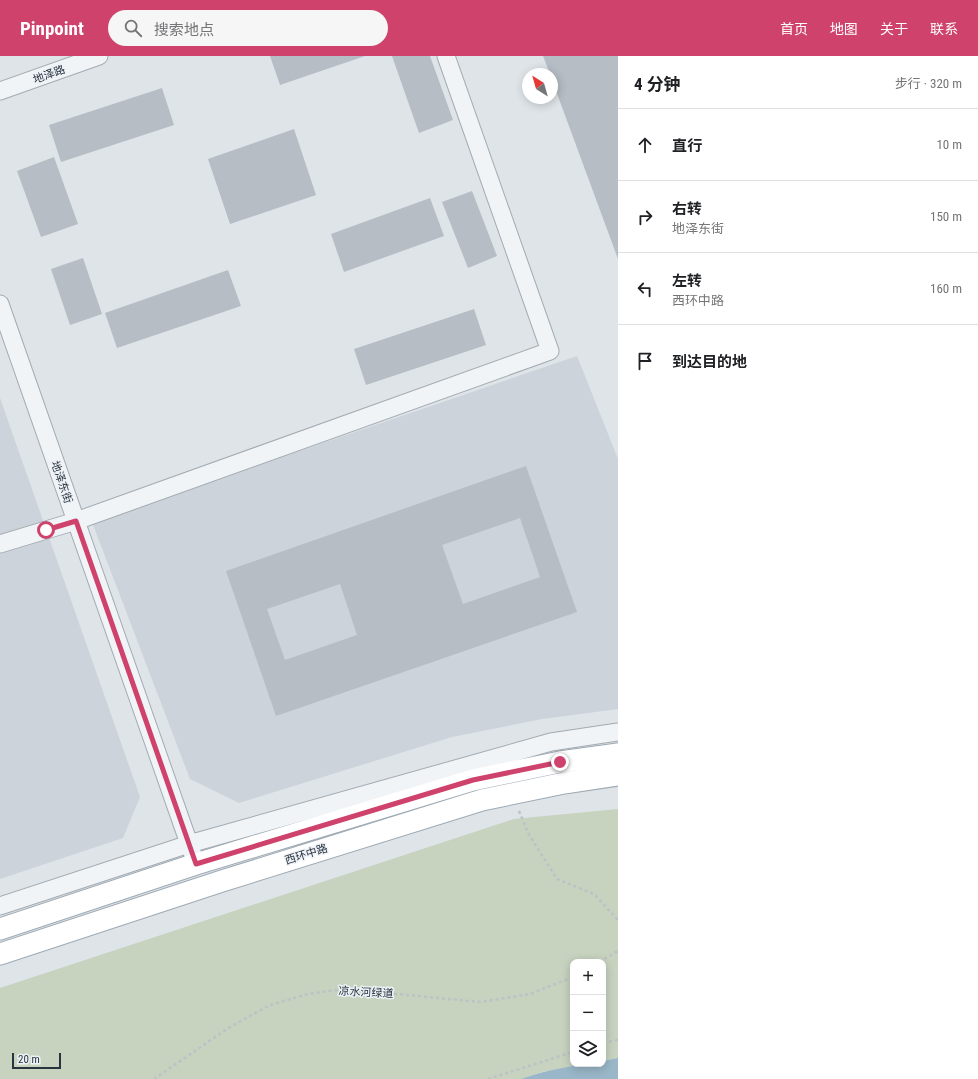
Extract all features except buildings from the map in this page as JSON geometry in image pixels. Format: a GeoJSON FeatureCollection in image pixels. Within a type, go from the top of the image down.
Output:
{"type":"FeatureCollection","features":[{"type":"Feature","properties":{"kind":"main road","name":"西环中路"},"geometry":{"type":"LineString","coordinates":[[0,929],[196,864],[473,780],[560,762],[618,754]]}},
{"type":"Feature","properties":{"kind":"main road","name":"西环中路"},"geometry":{"type":"LineString","coordinates":[[0,954],[222,881],[482,800],[564,783],[618,775]]}},
{"type":"Feature","properties":{"kind":"street","name":"地泽路"},"geometry":{"type":"LineString","coordinates":[[0,91],[98,56]]}},
{"type":"Feature","properties":{"kind":"street"},"geometry":{"type":"LineString","coordinates":[[0,544],[76,521],[550,351],[446,56]]}},
{"type":"Feature","properties":{"kind":"street","name":"地泽东街"},"geometry":{"type":"LineString","coordinates":[[0,304],[196,864]]}},
{"type":"Feature","properties":{"kind":"street"},"geometry":{"type":"LineString","coordinates":[[0,906],[189,844],[551,742],[618,732]]}},
{"type":"Feature","properties":{"kind":"path"},"geometry":{"type":"LineString","coordinates":[[512,793],[528,833],[557,879],[594,894],[618,920]]}},
{"type":"Feature","properties":{"kind":"path"},"geometry":{"type":"LineString","coordinates":[[604,959],[618,950]]}},
{"type":"Feature","properties":{"kind":"path","name":"凉水河绿道"},"geometry":{"type":"LineString","coordinates":[[154,1079],[230,1027],[270,1005],[308,994],[344,989],[480,1002],[530,994],[570,978]]}},
{"type":"Feature","properties":{"kind":"path"},"geometry":{"type":"LineString","coordinates":[[606,1042],[618,1040]]}},
{"type":"Feature","properties":{"kind":"path"},"geometry":{"type":"LineString","coordinates":[[488,1079],[570,1053]]}},
{"type":"Feature","properties":{"kind":"shaded area"},"geometry":{"type":"Polygon","coordinates":[[[577,356],[618,459],[618,709],[542,719],[452,737],[239,803],[190,779],[92,522],[577,356]]]}},
{"type":"Feature","properties":{"kind":"shaded area"},"geometry":{"type":"Polygon","coordinates":[[[0,398],[140,797],[123,838],[0,879],[0,398]]]}},
{"type":"Feature","properties":{"kind":"green space"},"geometry":{"type":"Polygon","coordinates":[[[618,809],[618,1058],[606,1060],[606,959],[570,959],[570,1067],[542,1072],[521,1079],[0,1079],[0,988],[514,819],[618,809]]]}},
{"type":"Feature","properties":{"kind":"water"},"geometry":{"type":"Polygon","coordinates":[[[618,1058],[618,1079],[521,1079],[570,1067],[606,1067],[606,1060],[618,1058]]]}},
{"type":"Feature","properties":{"kind":"route"},"geometry":{"type":"LineString","coordinates":[[46,530],[76,521],[196,864],[473,780],[560,762]]}}]}
